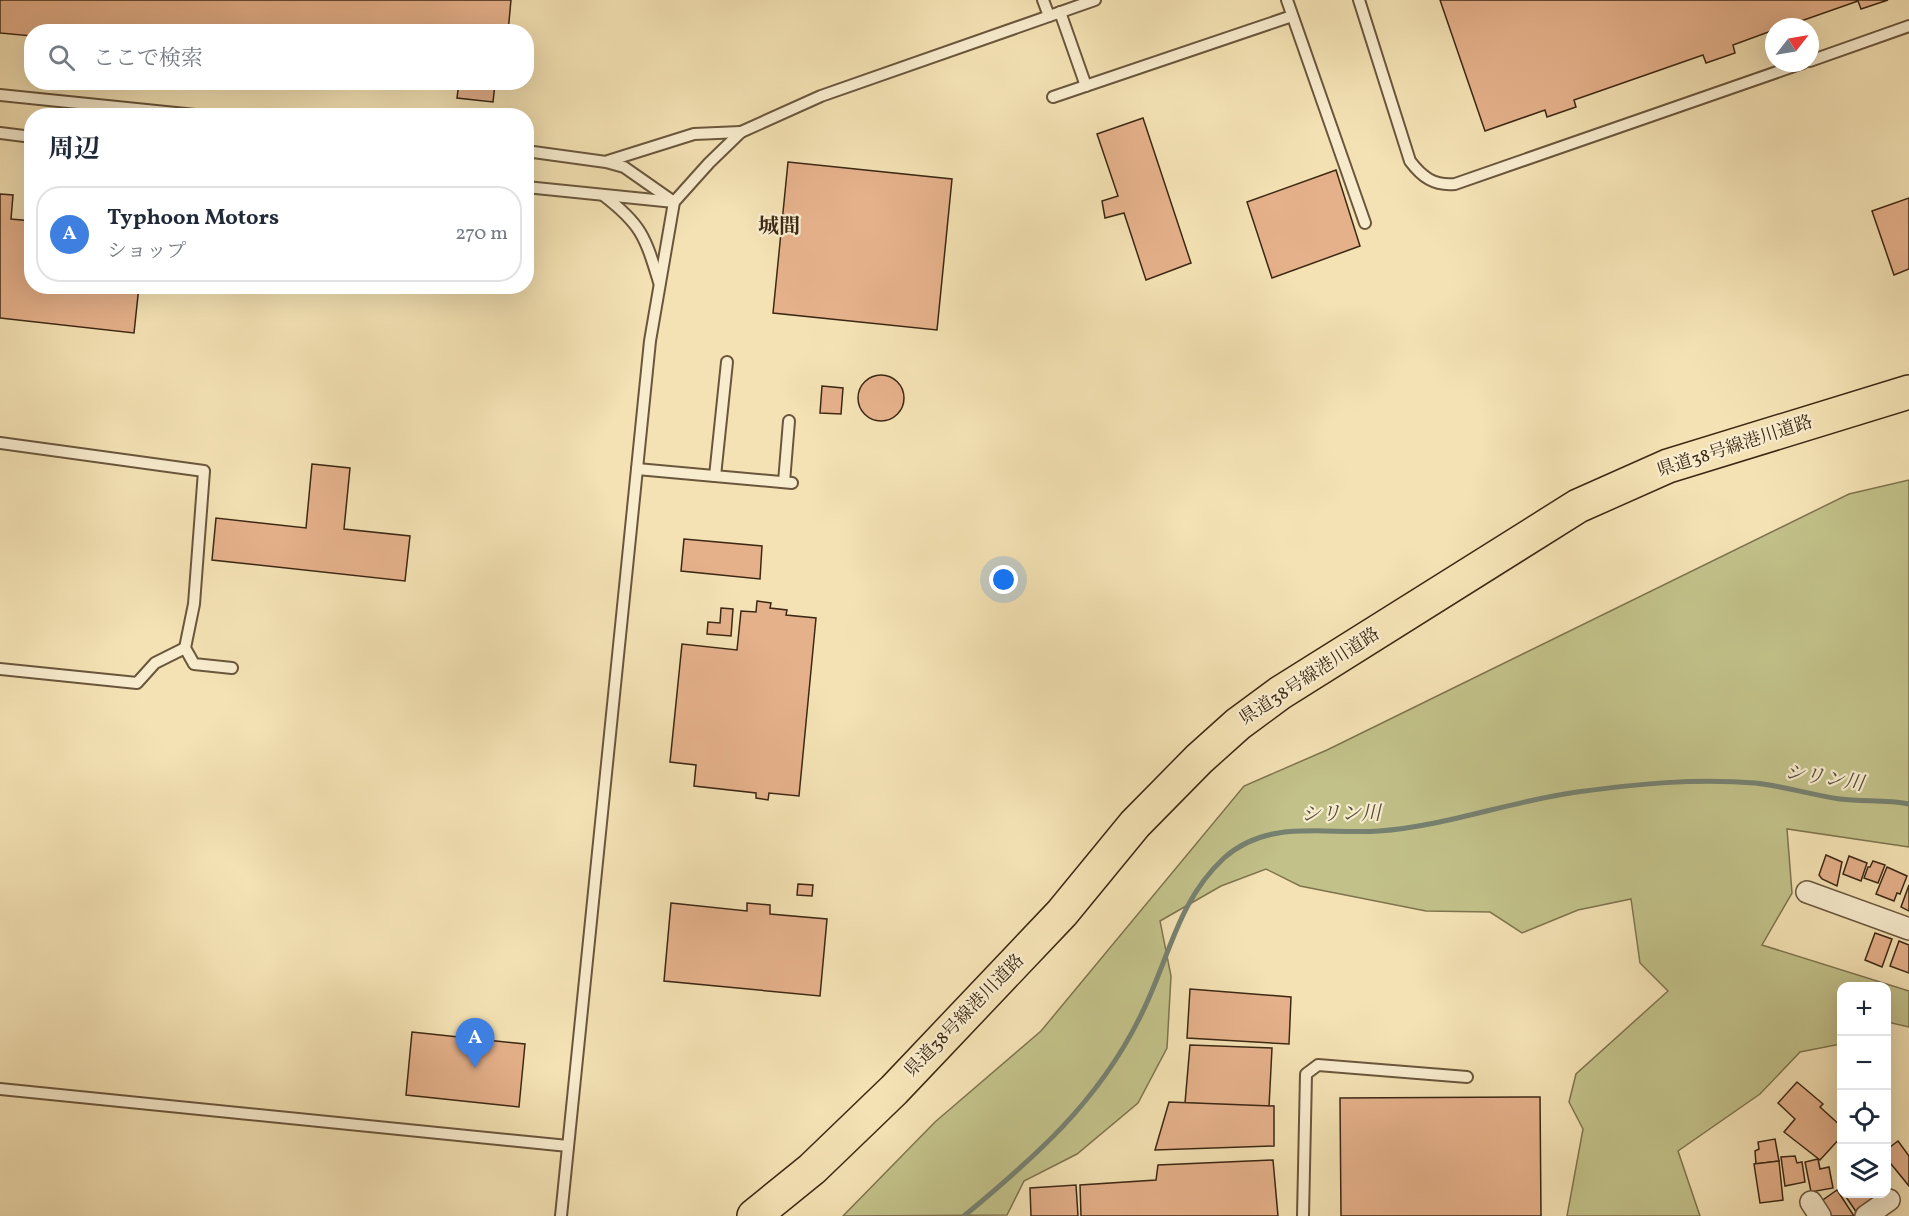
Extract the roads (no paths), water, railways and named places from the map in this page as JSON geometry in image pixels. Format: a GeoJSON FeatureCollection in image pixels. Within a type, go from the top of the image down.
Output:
{"type":"FeatureCollection","features":[{"type":"Feature","properties":{"kind":"main road","name":"県道38号線港川道路"},"geometry":{"type":"LineString","coordinates":[[754,1216],[812,1169],[894,1090],[1062,913],[1135,824],[1199,759],[1238,724],[1280,693],[1578,506],[1668,466],[1909,392]]}},
{"type":"Feature","properties":{"kind":"street"},"geometry":{"type":"LineString","coordinates":[[1807,892],[1909,929]]}},
{"type":"Feature","properties":{"kind":"street"},"geometry":{"type":"LineString","coordinates":[[1866,1216],[1891,1203]]}},
{"type":"Feature","properties":{"kind":"lane"},"geometry":{"type":"LineString","coordinates":[[1043,0],[1048,16]]}},
{"type":"Feature","properties":{"kind":"lane"},"geometry":{"type":"LineString","coordinates":[[561,1216],[650,341],[674,202],[741,132],[821,96],[1095,0]]}},
{"type":"Feature","properties":{"kind":"lane"},"geometry":{"type":"LineString","coordinates":[[1287,0],[1365,223]]}},
{"type":"Feature","properties":{"kind":"lane"},"geometry":{"type":"LineString","coordinates":[[1359,0],[1410,161],[1428,180],[1441,185],[1455,184],[1777,72]]}},
{"type":"Feature","properties":{"kind":"lane"},"geometry":{"type":"LineString","coordinates":[[1060,12],[1086,86]]}},
{"type":"Feature","properties":{"kind":"lane"},"geometry":{"type":"LineString","coordinates":[[1053,98],[1292,16]]}},
{"type":"Feature","properties":{"kind":"lane"},"geometry":{"type":"LineString","coordinates":[[1819,58],[1909,26]]}},
{"type":"Feature","properties":{"kind":"lane"},"geometry":{"type":"LineString","coordinates":[[0,95],[127,108]]}},
{"type":"Feature","properties":{"kind":"lane"},"geometry":{"type":"LineString","coordinates":[[606,162],[694,134],[741,132]]}},
{"type":"Feature","properties":{"kind":"lane"},"geometry":{"type":"LineString","coordinates":[[0,134],[24,136]]}},
{"type":"Feature","properties":{"kind":"lane"},"geometry":{"type":"LineString","coordinates":[[534,152],[606,162],[624,167],[674,202]]}},
{"type":"Feature","properties":{"kind":"lane"},"geometry":{"type":"LineString","coordinates":[[534,188],[674,202]]}},
{"type":"Feature","properties":{"kind":"lane"},"geometry":{"type":"LineString","coordinates":[[602,194],[634,220],[644,236],[660,285]]}},
{"type":"Feature","properties":{"kind":"lane"},"geometry":{"type":"LineString","coordinates":[[715,476],[727,362]]}},
{"type":"Feature","properties":{"kind":"lane"},"geometry":{"type":"LineString","coordinates":[[637,469],[788,482],[789,421]]}},
{"type":"Feature","properties":{"kind":"lane"},"geometry":{"type":"LineString","coordinates":[[0,442],[204,471],[194,604],[185,648],[194,664],[231,668]]}},
{"type":"Feature","properties":{"kind":"lane"},"geometry":{"type":"LineString","coordinates":[[0,669],[137,683],[155,663],[185,648]]}},
{"type":"Feature","properties":{"kind":"lane"},"geometry":{"type":"LineString","coordinates":[[1303,1216],[1306,1074],[1318,1065],[1467,1077]]}},
{"type":"Feature","properties":{"kind":"lane"},"geometry":{"type":"LineString","coordinates":[[0,1089],[568,1146]]}},
{"type":"Feature","properties":{"kind":"waterway","name":"シリン川"},"geometry":{"type":"LineString","coordinates":[[964,1216],[1039,1150],[1084,1103],[1104,1077],[1139,1019],[1174,934],[1195,894],[1224,858],[1260,837],[1298,831],[1359,832],[1404,828],[1552,796],[1644,784],[1711,781],[1755,783],[1840,799],[1909,804]]}},
{"type":"Feature","properties":{"kind":"place","name":"Typhoon Motors"},"geometry":{"type":"Point","coordinates":[475,1068]}},
{"type":"Feature","properties":{"kind":"district","name":"城間"},"geometry":{"type":"Point","coordinates":[779,227]}}]}
